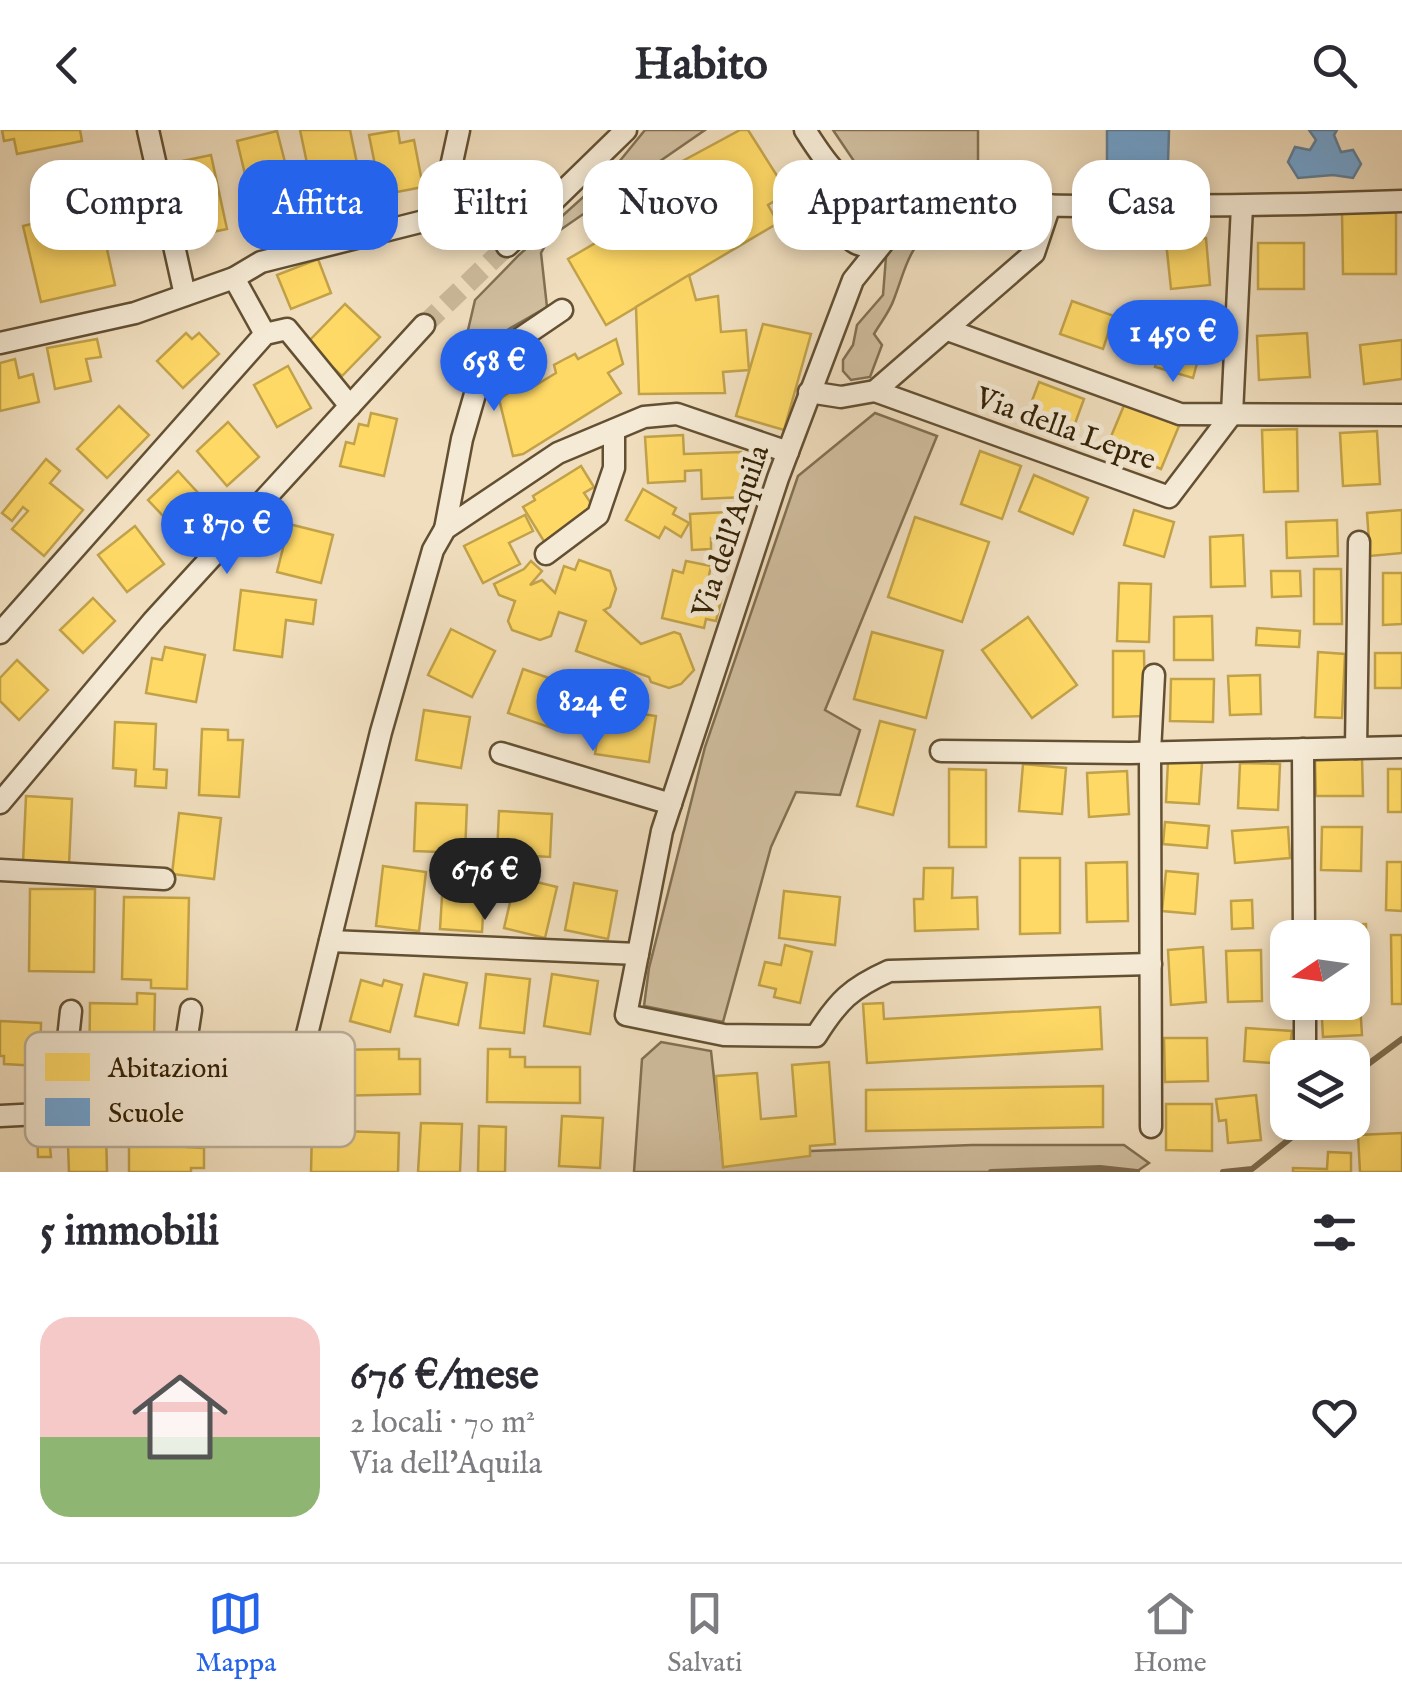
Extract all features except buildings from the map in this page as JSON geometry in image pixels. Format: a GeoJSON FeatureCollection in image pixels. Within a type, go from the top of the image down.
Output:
{"type":"FeatureCollection","features":[{"type":"Feature","properties":{"kind":"street"},"geometry":{"type":"LineString","coordinates":[[148,130],[185,295]]}},
{"type":"Feature","properties":{"kind":"street"},"geometry":{"type":"LineString","coordinates":[[0,343],[135,313],[234,278],[261,262],[440,217],[458,130]]}},
{"type":"Feature","properties":{"kind":"street"},"geometry":{"type":"LineString","coordinates":[[563,191],[626,130]]}},
{"type":"Feature","properties":{"kind":"street"},"geometry":{"type":"LineString","coordinates":[[805,130],[824,160]]}},
{"type":"Feature","properties":{"kind":"street"},"geometry":{"type":"LineString","coordinates":[[1052,205],[1242,206],[1402,201]]}},
{"type":"Feature","properties":{"kind":"street"},"geometry":{"type":"LineString","coordinates":[[1232,414],[1242,206]]}},
{"type":"Feature","properties":{"kind":"street"},"geometry":{"type":"LineString","coordinates":[[851,250],[852,280]]}},
{"type":"Feature","properties":{"kind":"street","name":"Via dell'Aquila"},"geometry":{"type":"LineString","coordinates":[[876,250],[852,280],[809,392],[670,804],[626,1015],[724,1035],[816,1036],[836,1003],[860,984],[890,971],[1151,964]]}},
{"type":"Feature","properties":{"kind":"street"},"geometry":{"type":"LineString","coordinates":[[809,392],[841,396],[875,391],[1035,250]]}},
{"type":"Feature","properties":{"kind":"street"},"geometry":{"type":"LineString","coordinates":[[234,278],[265,334]]}},
{"type":"Feature","properties":{"kind":"street"},"geometry":{"type":"LineString","coordinates":[[308,1032],[380,732],[432,550],[445,529],[462,439],[484,363],[562,310]]}},
{"type":"Feature","properties":{"kind":"street"},"geometry":{"type":"LineString","coordinates":[[0,803],[153,621],[424,325]]}},
{"type":"Feature","properties":{"kind":"street"},"geometry":{"type":"LineString","coordinates":[[0,633],[265,334],[287,329],[350,406]]}},
{"type":"Feature","properties":{"kind":"street"},"geometry":{"type":"LineString","coordinates":[[948,330],[1180,414],[1402,415]]}},
{"type":"Feature","properties":{"kind":"street","name":"Via della Lepre"},"geometry":{"type":"LineString","coordinates":[[875,391],[1169,497],[1232,414]]}},
{"type":"Feature","properties":{"kind":"street"},"geometry":{"type":"LineString","coordinates":[[445,529],[558,453],[644,417],[677,414],[788,452]]}},
{"type":"Feature","properties":{"kind":"street"},"geometry":{"type":"LineString","coordinates":[[546,554],[598,515],[614,468],[614,430]]}},
{"type":"Feature","properties":{"kind":"street"},"geometry":{"type":"LineString","coordinates":[[1356,748],[1358,542]]}},
{"type":"Feature","properties":{"kind":"street"},"geometry":{"type":"LineString","coordinates":[[1151,1126],[1150,752],[1154,674]]}},
{"type":"Feature","properties":{"kind":"street"},"geometry":{"type":"LineString","coordinates":[[941,752],[1402,747]]}},
{"type":"Feature","properties":{"kind":"street"},"geometry":{"type":"LineString","coordinates":[[1303,749],[1304,920]]}},
{"type":"Feature","properties":{"kind":"street"},"geometry":{"type":"LineString","coordinates":[[501,753],[670,804]]}},
{"type":"Feature","properties":{"kind":"street"},"geometry":{"type":"LineString","coordinates":[[0,870],[164,879]]}},
{"type":"Feature","properties":{"kind":"street"},"geometry":{"type":"LineString","coordinates":[[330,942],[638,954]]}},
{"type":"Feature","properties":{"kind":"street"},"geometry":{"type":"LineString","coordinates":[[188,1032],[191,1010]]}},
{"type":"Feature","properties":{"kind":"street"},"geometry":{"type":"LineString","coordinates":[[68,1032],[70,1011]]}},
{"type":"Feature","properties":{"kind":"street"},"geometry":{"type":"LineString","coordinates":[[0,1116],[25,1115]]}},
{"type":"Feature","properties":{"kind":"shaded area"},"geometry":{"type":"Polygon","coordinates":[[[645,130],[705,130],[662,160],[621,160],[645,130]]]}},
{"type":"Feature","properties":{"kind":"shaded area"},"geometry":{"type":"Polygon","coordinates":[[[833,130],[978,130],[978,160],[853,160],[833,130]]]}},
{"type":"Feature","properties":{"kind":"shaded area"},"geometry":{"type":"Polygon","coordinates":[[[583,197],[583,214],[563,228],[563,215],[583,197]]]}},
{"type":"Feature","properties":{"kind":"shaded area"},"geometry":{"type":"Polygon","coordinates":[[[525,250],[543,250],[547,307],[462,356],[475,300],[525,250]]]}},
{"type":"Feature","properties":{"kind":"shaded area"},"geometry":{"type":"Polygon","coordinates":[[[891,250],[914,250],[874,334],[882,345],[870,377],[851,380],[843,371],[843,360],[853,345],[857,325],[883,295],[886,257],[891,250]]]}},
{"type":"Feature","properties":{"kind":"shaded area"},"geometry":{"type":"Polygon","coordinates":[[[875,413],[937,436],[825,710],[860,730],[840,795],[796,792],[771,847],[723,1022],[644,1006],[649,968],[705,747],[798,476],[875,413]]]}},
{"type":"Feature","properties":{"kind":"shaded area"},"geometry":{"type":"Polygon","coordinates":[[[661,1042],[711,1051],[724,1167],[784,1152],[972,1145],[1124,1145],[1149,1163],[1136,1172],[634,1172],[642,1059],[661,1042]]]}},
{"type":"Feature","properties":{"kind":"waterway"},"geometry":{"type":"LineString","coordinates":[[1370,1063],[1402,1039]]}},
{"type":"Feature","properties":{"kind":"waterway"},"geometry":{"type":"LineString","coordinates":[[1223,1172],[1252,1169],[1288,1140]]}},
{"type":"Feature","properties":{"kind":"waterway"},"geometry":{"type":"LineString","coordinates":[[991,1172],[1100,1168],[1137,1172]]}},
{"type":"Feature","properties":{"kind":"tunnel"},"geometry":{"type":"LineString","coordinates":[[424,325],[503,250]]}}]}
